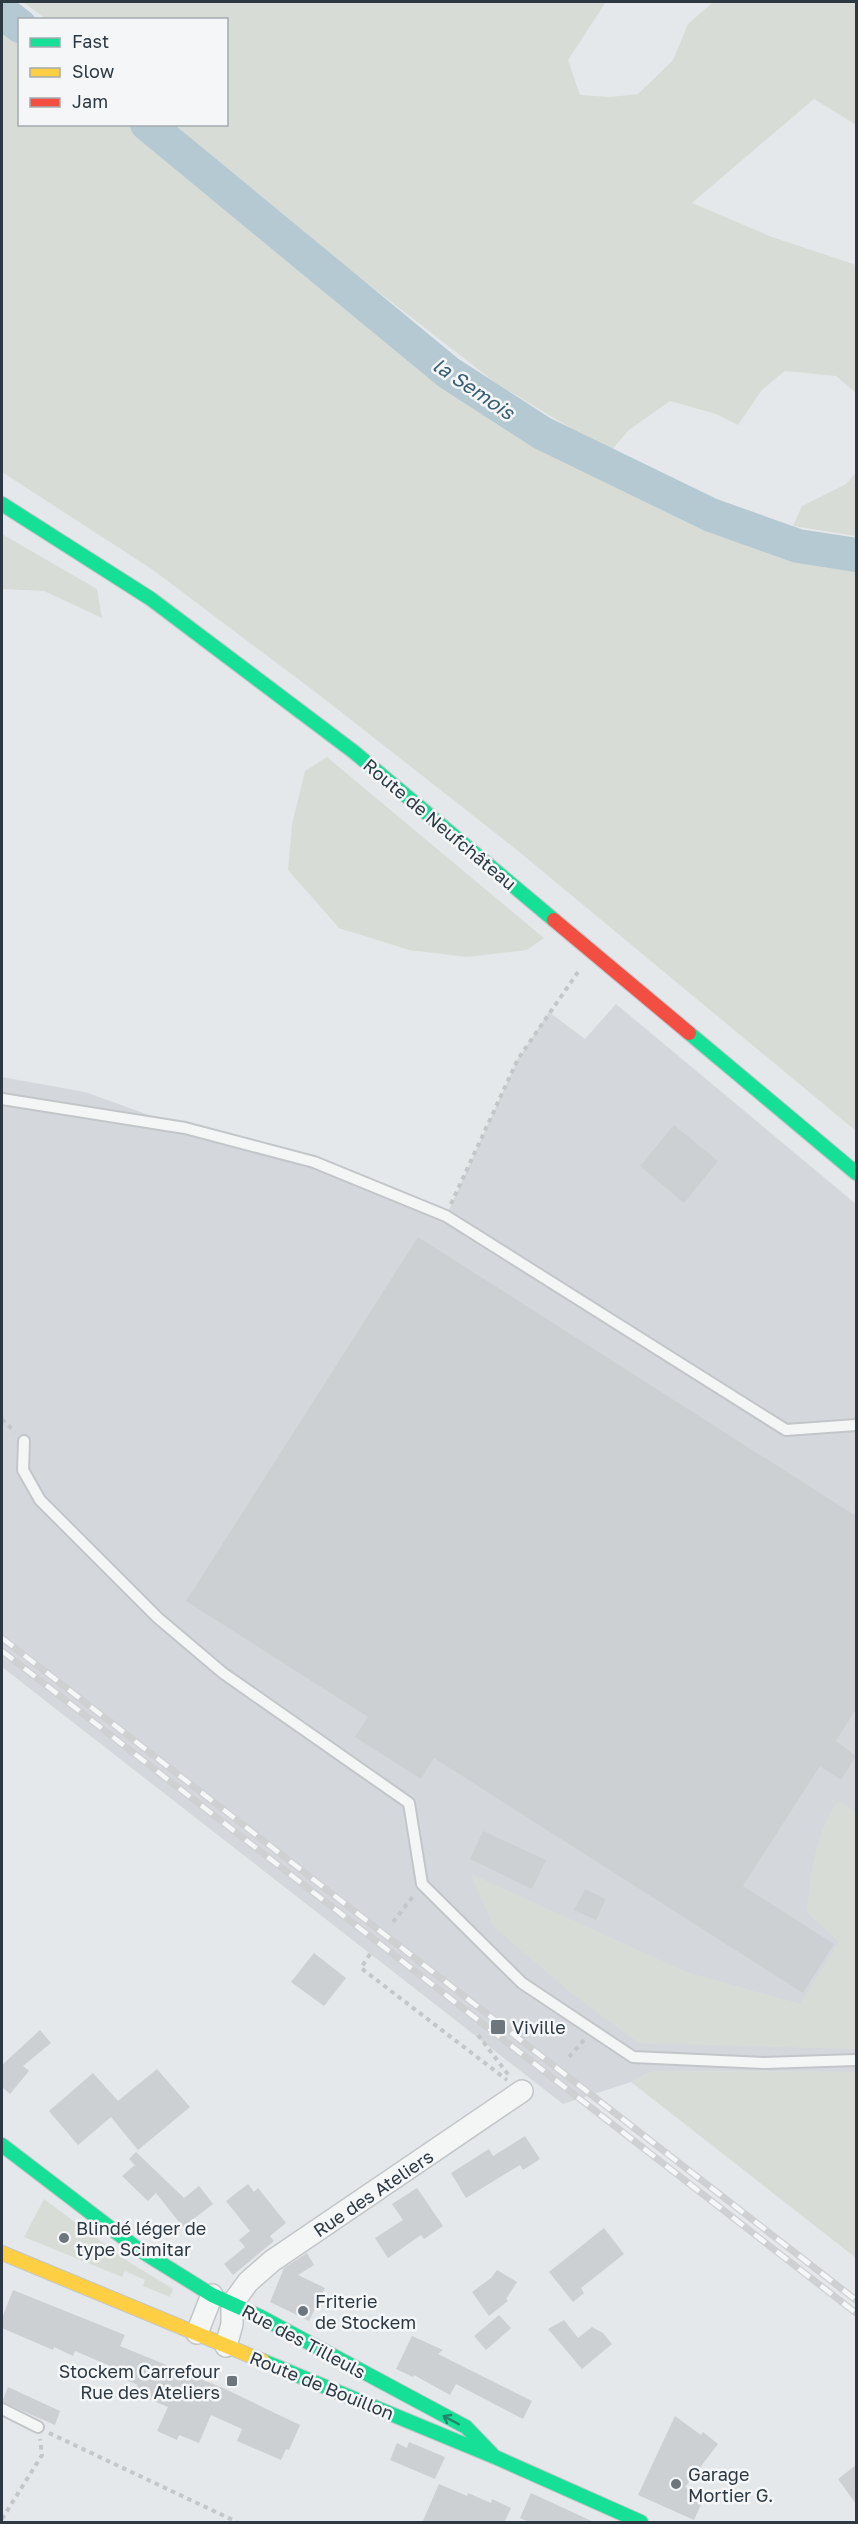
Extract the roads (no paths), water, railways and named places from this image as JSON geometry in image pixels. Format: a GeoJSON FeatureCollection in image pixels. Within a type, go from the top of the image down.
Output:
{"type":"FeatureCollection","features":[{"type":"Feature","properties":{"kind":"main road","name":"Route de Neufchâteau"},"geometry":{"type":"LineString","coordinates":[[2,504],[151,599],[242,665],[363,759],[856,1173]]}},
{"type":"Feature","properties":{"kind":"main road","name":"Rue des Tilleuls"},"geometry":{"type":"LineString","coordinates":[[2,2145],[138,2249],[212,2295],[466,2427],[495,2457]]}},
{"type":"Feature","properties":{"kind":"main road","name":"Route de Bouillon"},"geometry":{"type":"LineString","coordinates":[[2,2253],[495,2457],[641,2523]]}},
{"type":"Feature","properties":{"kind":"street","name":"Rue des Ateliers"},"geometry":{"type":"LineString","coordinates":[[232,2304],[248,2282],[272,2261],[522,2091]]}},
{"type":"Feature","properties":{"kind":"street"},"geometry":{"type":"LineString","coordinates":[[196,2333],[212,2295]]}},
{"type":"Feature","properties":{"kind":"street","name":"Rue des Tilleuls"},"geometry":{"type":"LineString","coordinates":[[226,2346],[232,2324],[232,2304]]}},
{"type":"Feature","properties":{"kind":"lane"},"geometry":{"type":"LineString","coordinates":[[2,1099],[185,1128],[314,1162],[446,1216],[786,1430],[856,1425]]}},
{"type":"Feature","properties":{"kind":"lane"},"geometry":{"type":"LineString","coordinates":[[24,1441],[23,1470],[40,1500],[158,1618],[223,1673],[409,1803],[422,1884],[522,1983],[633,2057],[764,2063],[856,2060]]}},
{"type":"Feature","properties":{"kind":"lane"},"geometry":{"type":"LineString","coordinates":[[2,2409],[38,2427]]}},
{"type":"Feature","properties":{"kind":"waterway","name":"la Semois"},"geometry":{"type":"LineString","coordinates":[[2,12],[18,24]]}},
{"type":"Feature","properties":{"kind":"waterway","name":"la Semois"},"geometry":{"type":"LineString","coordinates":[[149,126],[449,373],[542,433],[711,515],[798,546],[856,555]]}},
{"type":"Feature","properties":{"kind":"railway"},"geometry":{"type":"LineString","coordinates":[[2,1638],[856,2300]]}},
{"type":"Feature","properties":{"kind":"railway"},"geometry":{"type":"LineString","coordinates":[[2,1651],[856,2313]]}},
{"type":"Feature","properties":{"kind":"place","name":"Viville"},"geometry":{"type":"Point","coordinates":[498,2027]}},
{"type":"Feature","properties":{"kind":"place","name":"Blindé léger de type Scimitar"},"geometry":{"type":"Point","coordinates":[64,2238]}},
{"type":"Feature","properties":{"kind":"place","name":"Friterie de Stockem"},"geometry":{"type":"Point","coordinates":[303,2311]}},
{"type":"Feature","properties":{"kind":"place","name":"Stockem Carrefour Rue des Ateliers"},"geometry":{"type":"Point","coordinates":[232,2381]}},
{"type":"Feature","properties":{"kind":"place","name":"Garage Mortier G."},"geometry":{"type":"Point","coordinates":[676,2484]}}]}
